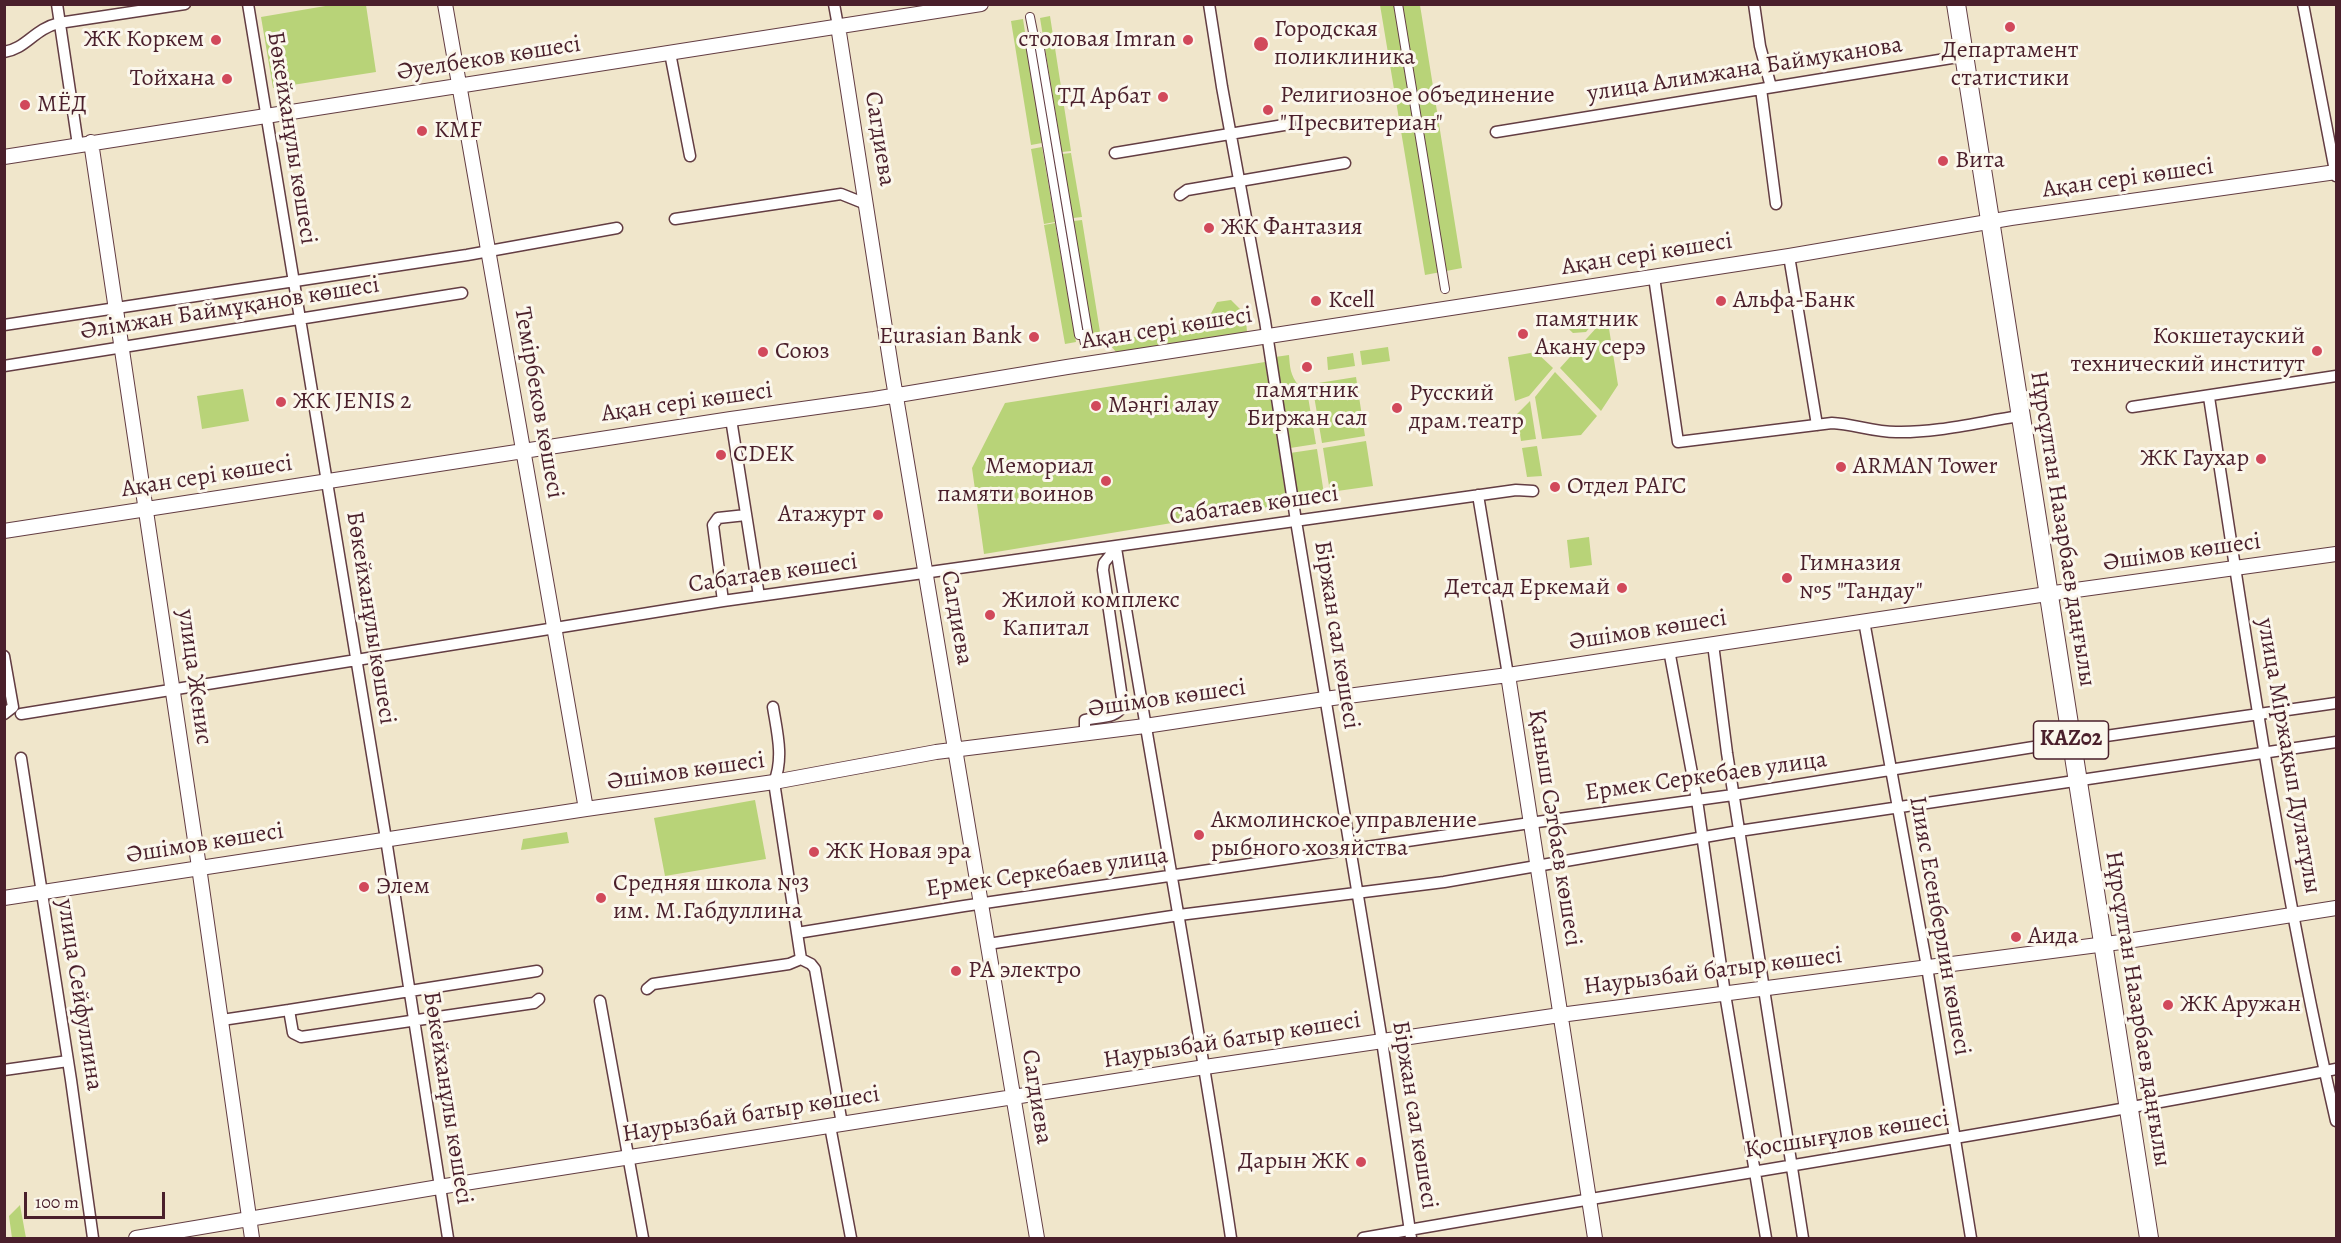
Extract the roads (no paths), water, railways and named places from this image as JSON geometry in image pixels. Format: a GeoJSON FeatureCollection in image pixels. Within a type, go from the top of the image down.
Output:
{"type":"FeatureCollection","features":[{"type":"Feature","properties":{"kind":"highway","name":"Нұрсұлтан Назарбаев даңғылы"},"geometry":{"type":"LineString","coordinates":[[1956,4],[2149,1239]]}},
{"type":"Feature","properties":{"kind":"street","name":"улица Женис"},"geometry":{"type":"LineString","coordinates":[[57,4],[116,307],[222,1020],[252,1239]]}},
{"type":"Feature","properties":{"kind":"street"},"geometry":{"type":"LineString","coordinates":[[4,52],[18,48],[38,31],[59,23],[185,4]]}},
{"type":"Feature","properties":{"kind":"street","name":"Бөкейханұлы көшесі"},"geometry":{"type":"LineString","coordinates":[[248,4],[386,839],[448,1239]]}},
{"type":"Feature","properties":{"kind":"street","name":"Темірбеков көшесі"},"geometry":{"type":"LineString","coordinates":[[445,4],[586,809]]}},
{"type":"Feature","properties":{"kind":"street","name":"Сагдиева"},"geometry":{"type":"LineString","coordinates":[[834,4],[896,396],[1037,1239]]}},
{"type":"Feature","properties":{"kind":"street","name":"Әуелбеков көшесі"},"geometry":{"type":"LineString","coordinates":[[4,157],[981,4]]}},
{"type":"Feature","properties":{"kind":"street","name":"Біржан сал көшесі"},"geometry":{"type":"LineString","coordinates":[[1209,4],[1267,337],[1382,1041],[1411,1234]]}},
{"type":"Feature","properties":{"kind":"street"},"geometry":{"type":"LineString","coordinates":[[1398,4],[1445,289]]}},
{"type":"Feature","properties":{"kind":"street"},"geometry":{"type":"LineString","coordinates":[[1754,4],[1766,88],[1776,204]]}},
{"type":"Feature","properties":{"kind":"street"},"geometry":{"type":"LineString","coordinates":[[2303,4],[2336,173]]}},
{"type":"Feature","properties":{"kind":"street"},"geometry":{"type":"LineString","coordinates":[[1030,16],[1034,37]]}},
{"type":"Feature","properties":{"kind":"street"},"geometry":{"type":"LineString","coordinates":[[1034,37],[1038,37],[1080,283],[1088,333],[1083,334],[1078,334],[1037,90],[1029,38],[1034,37]]}},
{"type":"Feature","properties":{"kind":"street"},"geometry":{"type":"LineString","coordinates":[[670,53],[690,156]]}},
{"type":"Feature","properties":{"kind":"street","name":"улица Алимжана Баймуканова"},"geometry":{"type":"LineString","coordinates":[[1496,132],[1964,56]]}},
{"type":"Feature","properties":{"kind":"street"},"geometry":{"type":"LineString","coordinates":[[1033,62],[1042,60]]}},
{"type":"Feature","properties":{"kind":"street"},"geometry":{"type":"LineString","coordinates":[[1037,90],[1047,88]]}},
{"type":"Feature","properties":{"kind":"street"},"geometry":{"type":"LineString","coordinates":[[1042,118],[1052,116]]}},
{"type":"Feature","properties":{"kind":"street"},"geometry":{"type":"LineString","coordinates":[[1115,153],[1290,124]]}},
{"type":"Feature","properties":{"kind":"street"},"geometry":{"type":"LineString","coordinates":[[1047,145],[1056,143]]}},
{"type":"Feature","properties":{"kind":"street"},"geometry":{"type":"LineString","coordinates":[[1180,195],[1187,190],[1345,163]]}},
{"type":"Feature","properties":{"kind":"street"},"geometry":{"type":"LineString","coordinates":[[1051,172],[1061,171]]}},
{"type":"Feature","properties":{"kind":"street","name":"Ақан сері көшесі"},"geometry":{"type":"LineString","coordinates":[[4,531],[731,419],[896,396],[1789,256],[1990,222],[2336,173]]}},
{"type":"Feature","properties":{"kind":"street"},"geometry":{"type":"LineString","coordinates":[[675,219],[841,194],[866,204]]}},
{"type":"Feature","properties":{"kind":"street"},"geometry":{"type":"LineString","coordinates":[[1056,201],[1066,199]]}},
{"type":"Feature","properties":{"kind":"street"},"geometry":{"type":"LineString","coordinates":[[1061,228],[1070,226]]}},
{"type":"Feature","properties":{"kind":"street","name":"Әлімжан Баймұқанов көшесі"},"geometry":{"type":"LineString","coordinates":[[4,325],[294,281],[617,228]]}},
{"type":"Feature","properties":{"kind":"street"},"geometry":{"type":"LineString","coordinates":[[1065,256],[1075,254]]}},
{"type":"Feature","properties":{"kind":"street"},"geometry":{"type":"LineString","coordinates":[[1789,256],[1817,425]]}},
{"type":"Feature","properties":{"kind":"street"},"geometry":{"type":"LineString","coordinates":[[1654,277],[1678,442],[1817,425],[1846,424],[1877,431],[1913,432],[2020,416]]}},
{"type":"Feature","properties":{"kind":"street"},"geometry":{"type":"LineString","coordinates":[[1070,285],[1080,283]]}},
{"type":"Feature","properties":{"kind":"street","name":"Әлімжан Баймұқанов көшесі"},"geometry":{"type":"LineString","coordinates":[[4,366],[462,293]]}},
{"type":"Feature","properties":{"kind":"street"},"geometry":{"type":"LineString","coordinates":[[1075,312],[1084,310]]}},
{"type":"Feature","properties":{"kind":"street"},"geometry":{"type":"LineString","coordinates":[[1083,334],[1085,344]]}},
{"type":"Feature","properties":{"kind":"street"},"geometry":{"type":"LineString","coordinates":[[2132,408],[2337,376]]}},
{"type":"Feature","properties":{"kind":"street","name":"улица Міржақып Дулатұлы"},"geometry":{"type":"LineString","coordinates":[[2209,397],[2258,714],[2294,914],[2337,1121]]}},
{"type":"Feature","properties":{"kind":"street"},"geometry":{"type":"LineString","coordinates":[[731,419],[759,596]]}},
{"type":"Feature","properties":{"kind":"street","name":"Сабатаев көшесі"},"geometry":{"type":"LineString","coordinates":[[13,711],[173,690],[759,596],[1116,548],[1478,495],[1516,490],[1533,491]]}},
{"type":"Feature","properties":{"kind":"street","name":"Қаныш Сәтбаев көшесі"},"geometry":{"type":"LineString","coordinates":[[1478,495],[1595,1239]]}},
{"type":"Feature","properties":{"kind":"street"},"geometry":{"type":"LineString","coordinates":[[723,602],[713,525],[718,518],[746,515]]}},
{"type":"Feature","properties":{"kind":"street"},"geometry":{"type":"LineString","coordinates":[[1116,548],[1145,726],[1206,1067],[1231,1239]]}},
{"type":"Feature","properties":{"kind":"street"},"geometry":{"type":"LineString","coordinates":[[1085,734],[1084,720],[1114,716],[1120,712],[1123,705],[1103,570],[1104,563],[1116,548]]}},
{"type":"Feature","properties":{"kind":"street","name":"Әшімов көшесі"},"geometry":{"type":"LineString","coordinates":[[4,898],[774,782],[956,750],[1508,675],[2047,594],[2337,554]]}},
{"type":"Feature","properties":{"kind":"street","name":"Ілияс Есенберлин көшесі"},"geometry":{"type":"LineString","coordinates":[[1864,621],[1927,967],[1971,1239]]}},
{"type":"Feature","properties":{"kind":"street"},"geometry":{"type":"LineString","coordinates":[[1713,644],[1733,795],[1803,1239]]}},
{"type":"Feature","properties":{"kind":"street"},"geometry":{"type":"LineString","coordinates":[[1669,650],[1697,800],[1725,994],[1766,1239]]}},
{"type":"Feature","properties":{"kind":"street"},"geometry":{"type":"LineString","coordinates":[[4,656],[13,711]]}},
{"type":"Feature","properties":{"kind":"street","name":"Ермек Серкебаев улица"},"geometry":{"type":"LineString","coordinates":[[797,933],[2337,703]]}},
{"type":"Feature","properties":{"kind":"street"},"geometry":{"type":"LineString","coordinates":[[773,707],[780,757],[779,771],[774,782],[801,959]]}},
{"type":"Feature","properties":{"kind":"street"},"geometry":{"type":"LineString","coordinates":[[988,944],[1179,915],[1444,882],[1536,864],[1739,831],[2337,742]]}},
{"type":"Feature","properties":{"kind":"street","name":"улица Сейфуллина"},"geometry":{"type":"LineString","coordinates":[[21,758],[93,1239]]}},
{"type":"Feature","properties":{"kind":"street","name":"Наурызбай батыр көшесі"},"geometry":{"type":"LineString","coordinates":[[136,1239],[440,1187],[1013,1096],[1560,1015],[2104,944],[2337,908]]}},
{"type":"Feature","properties":{"kind":"street"},"geometry":{"type":"LineString","coordinates":[[647,989],[653,984],[789,964],[801,959],[811,964],[815,969],[851,1239]]}},
{"type":"Feature","properties":{"kind":"street"},"geometry":{"type":"LineString","coordinates":[[222,1020],[537,971]]}},
{"type":"Feature","properties":{"kind":"street"},"geometry":{"type":"LineString","coordinates":[[289,1010],[293,1032],[301,1037],[534,1003],[539,999]]}},
{"type":"Feature","properties":{"kind":"street"},"geometry":{"type":"LineString","coordinates":[[600,1001],[643,1239]]}},
{"type":"Feature","properties":{"kind":"street"},"geometry":{"type":"LineString","coordinates":[[4,1070],[68,1061]]}},
{"type":"Feature","properties":{"kind":"street","name":"Қосшығұлов көшесі"},"geometry":{"type":"LineString","coordinates":[[1363,1239],[1411,1234],[1589,1198],[2128,1108],[2337,1069]]}},
{"type":"Feature","properties":{"kind":"place","name":"Департамент статистики"},"geometry":{"type":"Point","coordinates":[2010,27]}},
{"type":"Feature","properties":{"kind":"place","name":"ЖК Коркем"},"geometry":{"type":"Point","coordinates":[216,40]}},
{"type":"Feature","properties":{"kind":"place","name":"столовая Imran"},"geometry":{"type":"Point","coordinates":[1188,40]}},
{"type":"Feature","properties":{"kind":"place","name":"Городская поликлиника"},"geometry":{"type":"Point","coordinates":[1261,44]}},
{"type":"Feature","properties":{"kind":"place","name":"Тойхана"},"geometry":{"type":"Point","coordinates":[227,79]}},
{"type":"Feature","properties":{"kind":"place","name":"ТД Арбат"},"geometry":{"type":"Point","coordinates":[1163,97]}},
{"type":"Feature","properties":{"kind":"place","name":"МЁД"},"geometry":{"type":"Point","coordinates":[25,105]}},
{"type":"Feature","properties":{"kind":"place","name":"Религиозное объединение \"Пресвитериан\""},"geometry":{"type":"Point","coordinates":[1268,110]}},
{"type":"Feature","properties":{"kind":"place","name":"KMF"},"geometry":{"type":"Point","coordinates":[422,131]}},
{"type":"Feature","properties":{"kind":"place","name":"Вита"},"geometry":{"type":"Point","coordinates":[1943,161]}},
{"type":"Feature","properties":{"kind":"place","name":"ЖК Фантазия"},"geometry":{"type":"Point","coordinates":[1209,228]}},
{"type":"Feature","properties":{"kind":"place","name":"Kcell"},"geometry":{"type":"Point","coordinates":[1316,301]}},
{"type":"Feature","properties":{"kind":"place","name":"Альфа-Банк"},"geometry":{"type":"Point","coordinates":[1721,301]}},
{"type":"Feature","properties":{"kind":"place","name":"памятник Акану серэ"},"geometry":{"type":"Point","coordinates":[1523,334]}},
{"type":"Feature","properties":{"kind":"place","name":"Eurasian Bank"},"geometry":{"type":"Point","coordinates":[1034,337]}},
{"type":"Feature","properties":{"kind":"place","name":"Кокшетауский технический институт"},"geometry":{"type":"Point","coordinates":[2317,351]}},
{"type":"Feature","properties":{"kind":"place","name":"Союз"},"geometry":{"type":"Point","coordinates":[763,352]}},
{"type":"Feature","properties":{"kind":"place","name":"памятник Биржан сал"},"geometry":{"type":"Point","coordinates":[1307,367]}},
{"type":"Feature","properties":{"kind":"place","name":"ЖК JENIS 2"},"geometry":{"type":"Point","coordinates":[281,402]}},
{"type":"Feature","properties":{"kind":"place","name":"Мәңгі алау"},"geometry":{"type":"Point","coordinates":[1096,406]}},
{"type":"Feature","properties":{"kind":"place","name":"Русский драм.театр"},"geometry":{"type":"Point","coordinates":[1397,408]}},
{"type":"Feature","properties":{"kind":"place","name":"CDEK"},"geometry":{"type":"Point","coordinates":[721,455]}},
{"type":"Feature","properties":{"kind":"place","name":"ЖК Гаухар"},"geometry":{"type":"Point","coordinates":[2261,459]}},
{"type":"Feature","properties":{"kind":"place","name":"ARMAN Tower"},"geometry":{"type":"Point","coordinates":[1841,467]}},
{"type":"Feature","properties":{"kind":"place","name":"Мемориал памяти воинов"},"geometry":{"type":"Point","coordinates":[1106,481]}},
{"type":"Feature","properties":{"kind":"place","name":"Отдел РАГС"},"geometry":{"type":"Point","coordinates":[1555,487]}},
{"type":"Feature","properties":{"kind":"place","name":"Атажурт"},"geometry":{"type":"Point","coordinates":[878,515]}},
{"type":"Feature","properties":{"kind":"place","name":"Гимназия №5 \"Тандау\""},"geometry":{"type":"Point","coordinates":[1787,578]}},
{"type":"Feature","properties":{"kind":"place","name":"Детсад Еркемай"},"geometry":{"type":"Point","coordinates":[1622,588]}},
{"type":"Feature","properties":{"kind":"place","name":"Жилой комплекс Капитал"},"geometry":{"type":"Point","coordinates":[990,615]}},
{"type":"Feature","properties":{"kind":"place","name":"Акмолинское управление рыбного хозяйства"},"geometry":{"type":"Point","coordinates":[1199,835]}},
{"type":"Feature","properties":{"kind":"place","name":"ЖК Новая эра"},"geometry":{"type":"Point","coordinates":[814,852]}},
{"type":"Feature","properties":{"kind":"place","name":"Элем"},"geometry":{"type":"Point","coordinates":[364,887]}},
{"type":"Feature","properties":{"kind":"place","name":"Средняя школа №3 им. М.Габдуллина"},"geometry":{"type":"Point","coordinates":[601,898]}},
{"type":"Feature","properties":{"kind":"place","name":"Аида"},"geometry":{"type":"Point","coordinates":[2016,937]}},
{"type":"Feature","properties":{"kind":"place","name":"РА электро"},"geometry":{"type":"Point","coordinates":[956,971]}},
{"type":"Feature","properties":{"kind":"place","name":"ЖК Аружан"},"geometry":{"type":"Point","coordinates":[2168,1005]}},
{"type":"Feature","properties":{"kind":"place","name":"Дарын ЖК"},"geometry":{"type":"Point","coordinates":[1361,1162]}}]}
